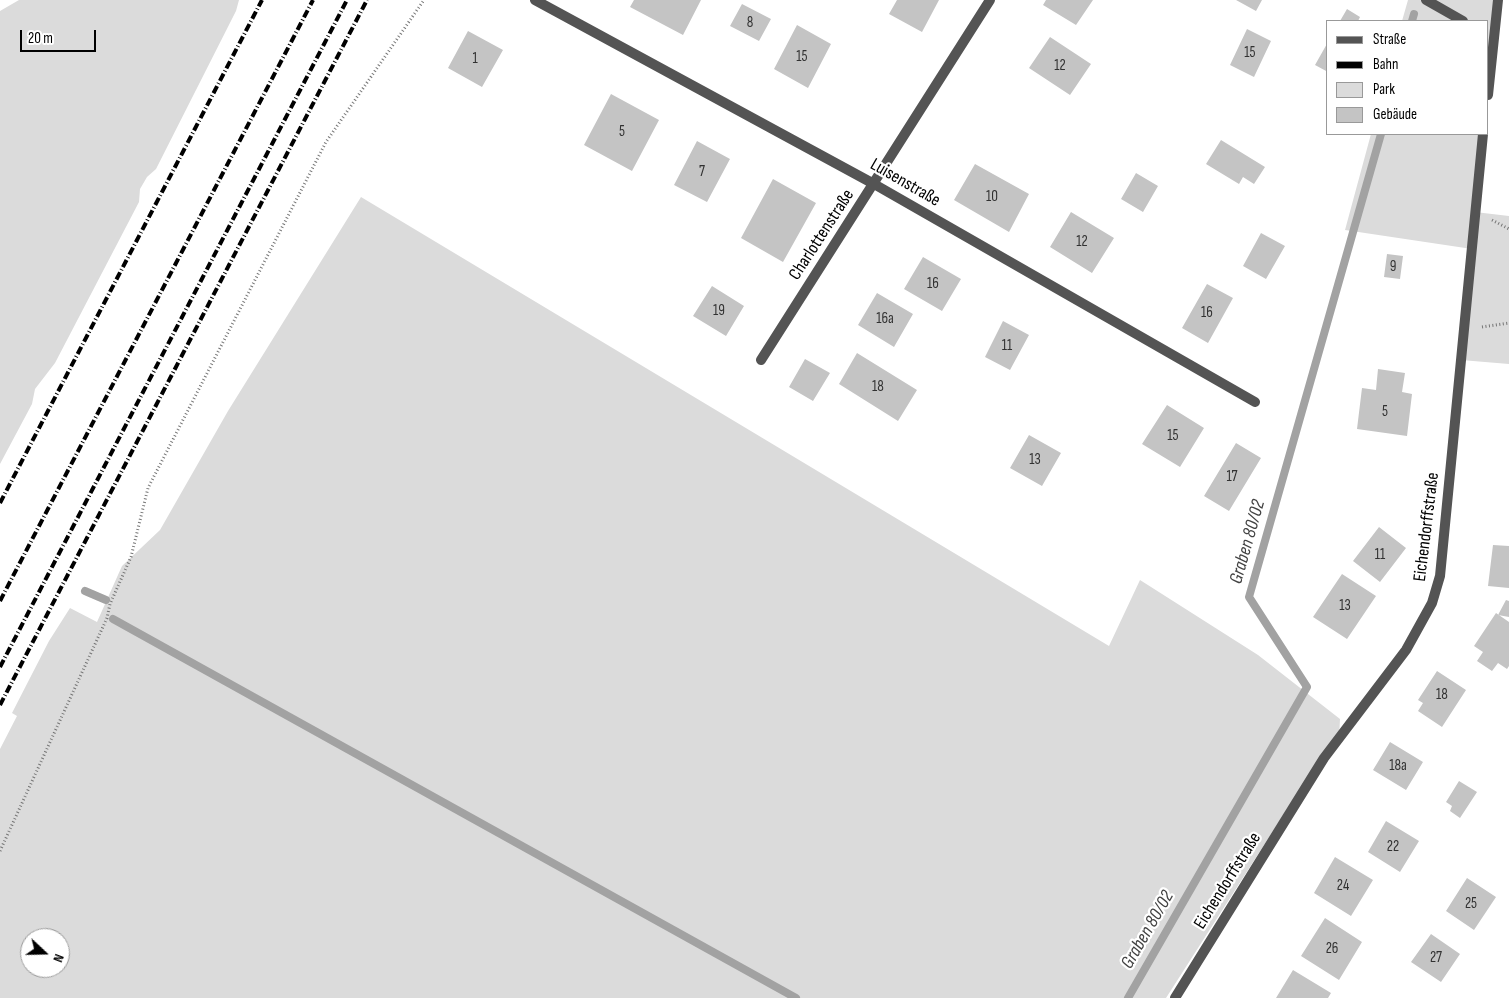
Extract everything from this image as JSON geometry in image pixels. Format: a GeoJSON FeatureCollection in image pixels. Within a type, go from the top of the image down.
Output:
{"type":"FeatureCollection","features":[{"type":"Feature","properties":{"kind":"street","name":"Luisenstraße"},"geometry":{"type":"LineString","coordinates":[[535,0],[874,184],[1254,402]]}},
{"type":"Feature","properties":{"kind":"street","name":"Charlottenstraße"},"geometry":{"type":"LineString","coordinates":[[761,360],[990,0]]}},
{"type":"Feature","properties":{"kind":"street"},"geometry":{"type":"LineString","coordinates":[[1426,0],[1461,20]]}},
{"type":"Feature","properties":{"kind":"street"},"geometry":{"type":"LineString","coordinates":[[1489,76],[1491,37],[1498,0]]}},
{"type":"Feature","properties":{"kind":"street","name":"Eichendorffstraße"},"geometry":{"type":"LineString","coordinates":[[1175,998],[1324,758],[1406,650],[1432,603],[1440,576],[1483,135]]}},
{"type":"Feature","properties":{"kind":"path"},"geometry":{"type":"LineString","coordinates":[[0,851],[99,636],[131,557],[140,512],[148,488],[326,142],[424,0]]}},
{"type":"Feature","properties":{"kind":"path"},"geometry":{"type":"LineString","coordinates":[[1464,329],[1509,324]]}},
{"type":"Feature","properties":{"kind":"green space"},"geometry":{"type":"Polygon","coordinates":[[[19,0],[239,0],[236,11],[156,169],[147,177],[140,189],[139,202],[55,363],[35,389],[32,404],[0,464],[0,11],[19,0]]]}},
{"type":"Feature","properties":{"kind":"green space"},"geometry":{"type":"Polygon","coordinates":[[[1408,0],[1498,0],[1489,86],[1489,20],[1402,20],[1408,0]]]}},
{"type":"Feature","properties":{"kind":"green space"},"geometry":{"type":"Polygon","coordinates":[[[1371,135],[1483,135],[1475,212],[1509,216],[1509,364],[1461,360],[1472,249],[1345,230],[1371,135]]]}},
{"type":"Feature","properties":{"kind":"green space"},"geometry":{"type":"Polygon","coordinates":[[[361,197],[1109,646],[1140,580],[1258,655],[1340,719],[1339,739],[1319,759],[1166,998],[0,998],[0,749],[17,716],[12,713],[49,641],[70,608],[97,622],[122,566],[160,530],[228,411],[361,197]]]}},
{"type":"Feature","properties":{"kind":"building"},"geometry":{"type":"Polygon","coordinates":[[[634,0],[701,0],[683,35],[630,7],[634,0]]]}},
{"type":"Feature","properties":{"kind":"building"},"geometry":{"type":"Polygon","coordinates":[[[897,0],[939,0],[922,32],[889,14],[897,0]]]}},
{"type":"Feature","properties":{"kind":"building"},"geometry":{"type":"Polygon","coordinates":[[[1046,0],[1093,0],[1076,25],[1043,5],[1046,0]]]}},
{"type":"Feature","properties":{"kind":"building"},"geometry":{"type":"Polygon","coordinates":[[[1236,0],[1262,0],[1256,11],[1236,0]]]}},
{"type":"Feature","properties":{"kind":"building"},"geometry":{"type":"Polygon","coordinates":[[[742,4],[771,19],[759,41],[730,26],[742,4]]]}},
{"type":"Feature","properties":{"kind":"building"},"geometry":{"type":"Polygon","coordinates":[[[1347,9],[1360,17],[1358,20],[1341,20],[1347,9]]]}},
{"type":"Feature","properties":{"kind":"building"},"geometry":{"type":"Polygon","coordinates":[[[797,25],[831,44],[808,88],[774,69],[797,25]]]}},
{"type":"Feature","properties":{"kind":"building"},"geometry":{"type":"Polygon","coordinates":[[[1247,29],[1271,41],[1254,77],[1230,65],[1247,29]]]}},
{"type":"Feature","properties":{"kind":"building"},"geometry":{"type":"Polygon","coordinates":[[[468,31],[503,50],[482,87],[448,68],[468,31]]]}},
{"type":"Feature","properties":{"kind":"building"},"geometry":{"type":"Polygon","coordinates":[[[1050,37],[1091,64],[1070,95],[1029,68],[1050,37]]]}},
{"type":"Feature","properties":{"kind":"building"},"geometry":{"type":"Polygon","coordinates":[[[1326,46],[1326,71],[1315,65],[1326,46]]]}},
{"type":"Feature","properties":{"kind":"building"},"geometry":{"type":"Polygon","coordinates":[[[611,94],[659,120],[632,171],[584,145],[611,94]]]}},
{"type":"Feature","properties":{"kind":"building"},"geometry":{"type":"Polygon","coordinates":[[[1221,140],[1265,167],[1254,184],[1243,177],[1239,184],[1206,164],[1221,140]]]}},
{"type":"Feature","properties":{"kind":"building"},"geometry":{"type":"Polygon","coordinates":[[[697,141],[730,159],[707,202],[674,185],[697,141]]]}},
{"type":"Feature","properties":{"kind":"building"},"geometry":{"type":"Polygon","coordinates":[[[975,164],[1029,194],[1009,232],[954,200],[975,164]]]}},
{"type":"Feature","properties":{"kind":"building"},"geometry":{"type":"Polygon","coordinates":[[[1136,173],[1158,186],[1143,212],[1121,199],[1136,173]]]}},
{"type":"Feature","properties":{"kind":"building"},"geometry":{"type":"Polygon","coordinates":[[[773,179],[816,203],[783,262],[741,238],[773,179]]]}},
{"type":"Feature","properties":{"kind":"building"},"geometry":{"type":"Polygon","coordinates":[[[1071,212],[1114,238],[1092,273],[1050,247],[1071,212]]]}},
{"type":"Feature","properties":{"kind":"building"},"geometry":{"type":"Polygon","coordinates":[[[1261,233],[1285,246],[1266,279],[1243,266],[1261,233]]]}},
{"type":"Feature","properties":{"kind":"building"},"geometry":{"type":"Polygon","coordinates":[[[1387,254],[1403,256],[1400,279],[1384,277],[1387,254]]]}},
{"type":"Feature","properties":{"kind":"building"},"geometry":{"type":"Polygon","coordinates":[[[923,257],[961,279],[942,311],[904,289],[923,257]]]}},
{"type":"Feature","properties":{"kind":"building"},"geometry":{"type":"Polygon","coordinates":[[[1207,284],[1233,298],[1208,343],[1182,328],[1207,284]]]}},
{"type":"Feature","properties":{"kind":"building"},"geometry":{"type":"Polygon","coordinates":[[[712,286],[744,306],[726,336],[693,316],[712,286]]]}},
{"type":"Feature","properties":{"kind":"building"},"geometry":{"type":"Polygon","coordinates":[[[877,293],[913,314],[894,347],[858,325],[877,293]]]}},
{"type":"Feature","properties":{"kind":"building"},"geometry":{"type":"Polygon","coordinates":[[[1003,321],[1029,335],[1010,370],[985,357],[1003,321]]]}},
{"type":"Feature","properties":{"kind":"building"},"geometry":{"type":"Polygon","coordinates":[[[857,353],[917,390],[898,421],[839,384],[857,353]]]}},
{"type":"Feature","properties":{"kind":"building"},"geometry":{"type":"Polygon","coordinates":[[[805,359],[830,373],[813,401],[789,387],[805,359]]]}},
{"type":"Feature","properties":{"kind":"building"},"geometry":{"type":"Polygon","coordinates":[[[1378,369],[1405,373],[1402,392],[1412,394],[1407,436],[1357,429],[1362,388],[1376,390],[1378,369]]]}},
{"type":"Feature","properties":{"kind":"building"},"geometry":{"type":"Polygon","coordinates":[[[1167,405],[1204,428],[1180,467],[1142,444],[1167,405]]]}},
{"type":"Feature","properties":{"kind":"building"},"geometry":{"type":"Polygon","coordinates":[[[1029,435],[1061,453],[1042,486],[1010,468],[1029,435]]]}},
{"type":"Feature","properties":{"kind":"building"},"geometry":{"type":"Polygon","coordinates":[[[1236,443],[1261,458],[1229,511],[1204,496],[1236,443]]]}},
{"type":"Feature","properties":{"kind":"building"},"geometry":{"type":"Polygon","coordinates":[[[1379,527],[1406,548],[1380,582],[1353,561],[1379,527]]]}},
{"type":"Feature","properties":{"kind":"building"},"geometry":{"type":"Polygon","coordinates":[[[1493,545],[1509,546],[1509,588],[1488,586],[1493,545]]]}},
{"type":"Feature","properties":{"kind":"building"},"geometry":{"type":"Polygon","coordinates":[[[1342,574],[1376,596],[1347,639],[1313,617],[1342,574]]]}},
{"type":"Feature","properties":{"kind":"building"},"geometry":{"type":"Polygon","coordinates":[[[1506,600],[1509,601],[1509,617],[1498,615],[1506,600]]]}},
{"type":"Feature","properties":{"kind":"building"},"geometry":{"type":"Polygon","coordinates":[[[1496,613],[1509,622],[1509,666],[1507,669],[1498,663],[1492,671],[1477,661],[1483,652],[1474,646],[1496,613]]]}},
{"type":"Feature","properties":{"kind":"building"},"geometry":{"type":"Polygon","coordinates":[[[1437,671],[1466,690],[1442,727],[1418,711],[1423,703],[1418,700],[1437,671]]]}},
{"type":"Feature","properties":{"kind":"building"},"geometry":{"type":"Polygon","coordinates":[[[1390,742],[1423,762],[1406,790],[1373,770],[1390,742]]]}},
{"type":"Feature","properties":{"kind":"building"},"geometry":{"type":"Polygon","coordinates":[[[1459,781],[1477,792],[1460,818],[1450,811],[1452,806],[1446,802],[1459,781]]]}},
{"type":"Feature","properties":{"kind":"building"},"geometry":{"type":"Polygon","coordinates":[[[1386,821],[1419,841],[1400,872],[1368,852],[1386,821]]]}},
{"type":"Feature","properties":{"kind":"building"},"geometry":{"type":"Polygon","coordinates":[[[1335,857],[1373,880],[1351,916],[1314,893],[1335,857]]]}},
{"type":"Feature","properties":{"kind":"building"},"geometry":{"type":"Polygon","coordinates":[[[1467,878],[1496,897],[1474,930],[1446,911],[1467,878]]]}},
{"type":"Feature","properties":{"kind":"building"},"geometry":{"type":"Polygon","coordinates":[[[1325,918],[1362,942],[1339,980],[1301,956],[1325,918]]]}},
{"type":"Feature","properties":{"kind":"building"},"geometry":{"type":"Polygon","coordinates":[[[1431,934],[1460,954],[1441,982],[1411,962],[1431,934]]]}},
{"type":"Feature","properties":{"kind":"building"},"geometry":{"type":"Polygon","coordinates":[[[1293,970],[1331,993],[1328,998],[1276,998],[1293,970]]]}},
{"type":"Feature","properties":{"kind":"waterway","name":"Graben 80/02"},"geometry":{"type":"LineString","coordinates":[[1412,20],[1414,14]]}},
{"type":"Feature","properties":{"kind":"waterway","name":"Graben 80/02"},"geometry":{"type":"LineString","coordinates":[[1128,998],[1307,687],[1249,597],[1381,135]]}},
{"type":"Feature","properties":{"kind":"waterway"},"geometry":{"type":"LineString","coordinates":[[85,591],[106,600]]}},
{"type":"Feature","properties":{"kind":"waterway"},"geometry":{"type":"LineString","coordinates":[[113,619],[796,998]]}},
{"type":"Feature","properties":{"kind":"railway"},"geometry":{"type":"LineString","coordinates":[[0,503],[262,0]]}},
{"type":"Feature","properties":{"kind":"railway"},"geometry":{"type":"LineString","coordinates":[[0,601],[313,0]]}},
{"type":"Feature","properties":{"kind":"railway"},"geometry":{"type":"LineString","coordinates":[[0,667],[347,0]]}},
{"type":"Feature","properties":{"kind":"railway"},"geometry":{"type":"LineString","coordinates":[[0,705],[367,0]]}}]}
